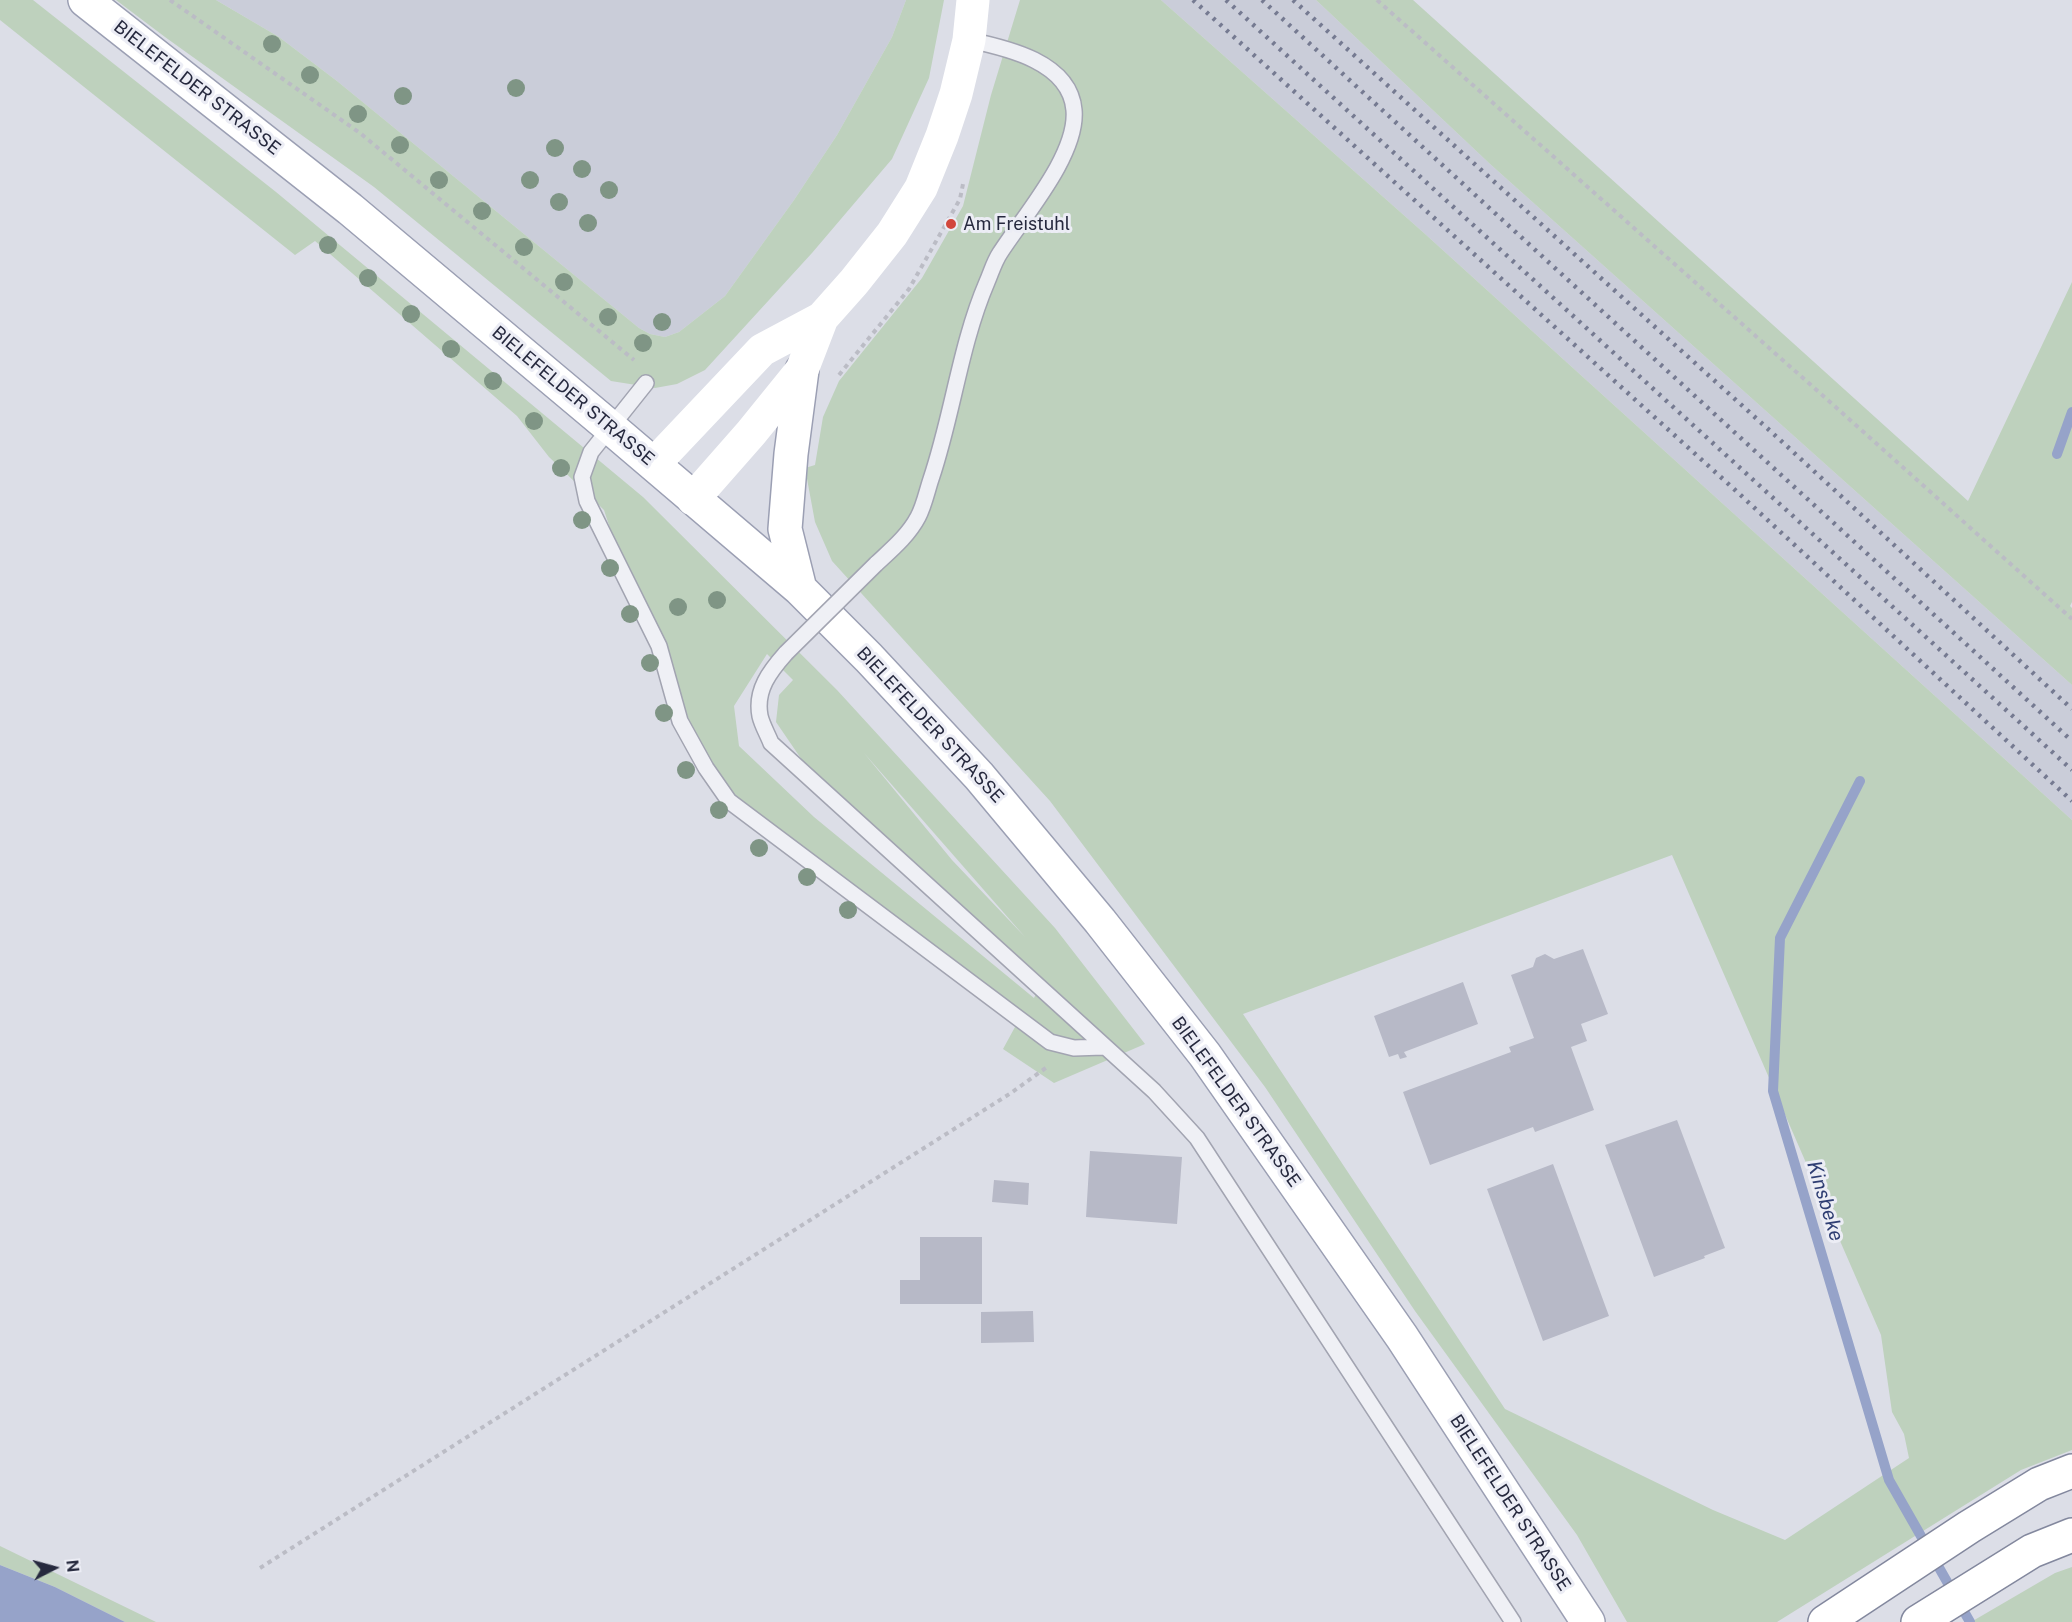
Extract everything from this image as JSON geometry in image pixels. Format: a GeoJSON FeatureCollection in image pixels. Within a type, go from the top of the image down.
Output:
{"type":"FeatureCollection","features":[{"type":"Feature","properties":{"kind":"main road","name":"BIELEFELDER STRASSE"},"geometry":{"type":"LineString","coordinates":[[85,0],[350,209],[800,589],[979,776],[1100,921],[1205,1055],[1402,1337],[1588,1622]]}},
{"type":"Feature","properties":{"kind":"main road"},"geometry":{"type":"LineString","coordinates":[[654,464],[762,350],[822,318],[892,234],[921,188],[942,136],[956,94],[969,40],[973,0]]}},
{"type":"Feature","properties":{"kind":"main road"},"geometry":{"type":"LineString","coordinates":[[800,589],[785,529],[791,454],[802,370],[822,318]]}},
{"type":"Feature","properties":{"kind":"main road"},"geometry":{"type":"LineString","coordinates":[[693,499],[802,370]]}},
{"type":"Feature","properties":{"kind":"main road"},"geometry":{"type":"LineString","coordinates":[[1825,1622],[1969,1527],[2039,1485],[2072,1471]]}},
{"type":"Feature","properties":{"kind":"main road"},"geometry":{"type":"LineString","coordinates":[[1922,1619],[2032,1551],[2072,1535]]}},
{"type":"Feature","properties":{"kind":"lane"},"geometry":{"type":"LineString","coordinates":[[969,40],[999,46],[1044,64],[1067,87],[1074,111],[1071,132],[1060,163],[1029,214],[999,255],[980,299],[965,348],[936,466],[919,516],[906,536],[770,671],[761,689],[760,716],[771,743],[1154,1091],[1197,1138],[1513,1622]]}},
{"type":"Feature","properties":{"kind":"lane"},"geometry":{"type":"LineString","coordinates":[[646,383],[591,452],[582,477],[587,501],[659,646],[681,721],[706,768],[729,801],[1050,1042],[1074,1048],[1103,1047]]}},
{"type":"Feature","properties":{"kind":"path"},"geometry":{"type":"LineString","coordinates":[[171,0],[360,133],[644,368],[646,383]]}},
{"type":"Feature","properties":{"kind":"path"},"geometry":{"type":"LineString","coordinates":[[1377,0],[2072,619]]}},
{"type":"Feature","properties":{"kind":"path"},"geometry":{"type":"LineString","coordinates":[[260,1568],[1001,1100],[1074,1048]]}},
{"type":"Feature","properties":{"kind":"shaded area"},"geometry":{"type":"Polygon","coordinates":[[[216,0],[906,0],[892,37],[837,135],[794,200],[725,296],[679,332],[665,337],[650,334],[639,328],[337,81],[279,37],[216,0]]]}},
{"type":"Feature","properties":{"kind":"shaded area"},"geometry":{"type":"Polygon","coordinates":[[[1161,0],[1316,0],[1490,164],[2072,685],[2072,820],[1424,233],[1161,0]]]}},
{"type":"Feature","properties":{"kind":"green space"},"geometry":{"type":"Polygon","coordinates":[[[0,0],[33,0],[276,192],[643,497],[837,690],[1055,928],[1145,1044],[1054,1083],[1003,1049],[1021,1016],[731,798],[696,740],[663,645],[620,559],[604,510],[549,457],[517,416],[315,241],[295,255],[0,20],[0,0]],[[767,654],[734,706],[739,746],[814,817],[1034,998],[1043,979],[802,760],[776,722],[779,695],[793,680],[767,654]],[[864,753],[952,860],[1025,937],[864,753]]]}},
{"type":"Feature","properties":{"kind":"green space"},"geometry":{"type":"Polygon","coordinates":[[[116,0],[216,0],[279,37],[337,81],[639,328],[650,334],[665,337],[679,332],[725,296],[794,200],[837,135],[892,37],[906,0],[944,0],[929,78],[892,159],[812,253],[705,370],[677,384],[655,388],[611,381],[374,187],[116,0]]]}},
{"type":"Feature","properties":{"kind":"green space"},"geometry":{"type":"Polygon","coordinates":[[[1020,0],[1161,0],[1424,233],[2072,820],[2072,1450],[2021,1470],[1777,1622],[1627,1622],[1577,1535],[1415,1311],[1265,1087],[1050,801],[832,561],[815,522],[805,468],[815,465],[823,417],[839,381],[922,278],[963,206],[991,95],[1020,0]],[[1672,855],[1243,1014],[1505,1409],[1713,1510],[1785,1540],[1909,1458],[1904,1434],[1892,1412],[1881,1335],[1672,855]]]}},
{"type":"Feature","properties":{"kind":"green space"},"geometry":{"type":"Polygon","coordinates":[[[1316,0],[1413,0],[1968,501],[2072,282],[2072,602],[2070,606],[2072,608],[2072,685],[1490,164],[1316,0]]]}},
{"type":"Feature","properties":{"kind":"green space"},"geometry":{"type":"Polygon","coordinates":[[[0,1546],[156,1622],[125,1622],[55,1587],[0,1565],[0,1546]]]}},
{"type":"Feature","properties":{"kind":"green space"},"geometry":{"type":"Polygon","coordinates":[[[2072,1567],[2072,1622],[1971,1622],[2055,1573],[2072,1567]]]}},
{"type":"Feature","properties":{"kind":"water"},"geometry":{"type":"Polygon","coordinates":[[[0,1565],[55,1587],[125,1622],[0,1622],[0,1565]]]}},
{"type":"Feature","properties":{"kind":"building"},"geometry":{"type":"Polygon","coordinates":[[[1583,949],[1608,1014],[1581,1024],[1587,1041],[1571,1047],[1594,1110],[1535,1132],[1533,1127],[1430,1165],[1403,1092],[1511,1052],[1509,1047],[1534,1038],[1511,975],[1533,967],[1536,958],[1545,954],[1554,959],[1583,949]]]}},
{"type":"Feature","properties":{"kind":"building"},"geometry":{"type":"Polygon","coordinates":[[[1463,982],[1478,1024],[1404,1052],[1407,1057],[1400,1059],[1398,1054],[1389,1057],[1374,1016],[1463,982]]]}},
{"type":"Feature","properties":{"kind":"building"},"geometry":{"type":"Polygon","coordinates":[[[1677,1120],[1725,1248],[1654,1277],[1605,1145],[1677,1120]]]}},
{"type":"Feature","properties":{"kind":"building"},"geometry":{"type":"Polygon","coordinates":[[[1090,1151],[1182,1157],[1177,1224],[1086,1217],[1090,1151]]]}},
{"type":"Feature","properties":{"kind":"building"},"geometry":{"type":"Polygon","coordinates":[[[1553,1164],[1609,1316],[1543,1341],[1487,1189],[1553,1164]]]}},
{"type":"Feature","properties":{"kind":"building"},"geometry":{"type":"Polygon","coordinates":[[[994,1180],[1029,1183],[1028,1205],[992,1202],[994,1180]]]}},
{"type":"Feature","properties":{"kind":"building"},"geometry":{"type":"Polygon","coordinates":[[[920,1237],[982,1237],[982,1304],[900,1304],[900,1280],[920,1280],[920,1237]]]}},
{"type":"Feature","properties":{"kind":"building"},"geometry":{"type":"Polygon","coordinates":[[[1033,1311],[1034,1342],[981,1343],[981,1312],[1033,1311]]]}},
{"type":"Feature","properties":{"kind":"waterway","name":"Kinsbeke"},"geometry":{"type":"LineString","coordinates":[[2057,454],[2072,412]]}},
{"type":"Feature","properties":{"kind":"waterway","name":"Kinsbeke"},"geometry":{"type":"LineString","coordinates":[[1860,781],[1780,938],[1773,1091],[1889,1480],[1970,1622]]}},
{"type":"Feature","properties":{"kind":"railway"},"geometry":{"type":"LineString","coordinates":[[1193,0],[1734,489],[2072,801]]}},
{"type":"Feature","properties":{"kind":"railway"},"geometry":{"type":"LineString","coordinates":[[1226,0],[2072,770]]}},
{"type":"Feature","properties":{"kind":"railway"},"geometry":{"type":"LineString","coordinates":[[1262,0],[2072,741]]}},
{"type":"Feature","properties":{"kind":"railway"},"geometry":{"type":"LineString","coordinates":[[1293,0],[1778,438],[2072,709]]}},
{"type":"Feature","properties":{"kind":"place","name":"Am Freistuhl"},"geometry":{"type":"Point","coordinates":[951,224]}}]}
